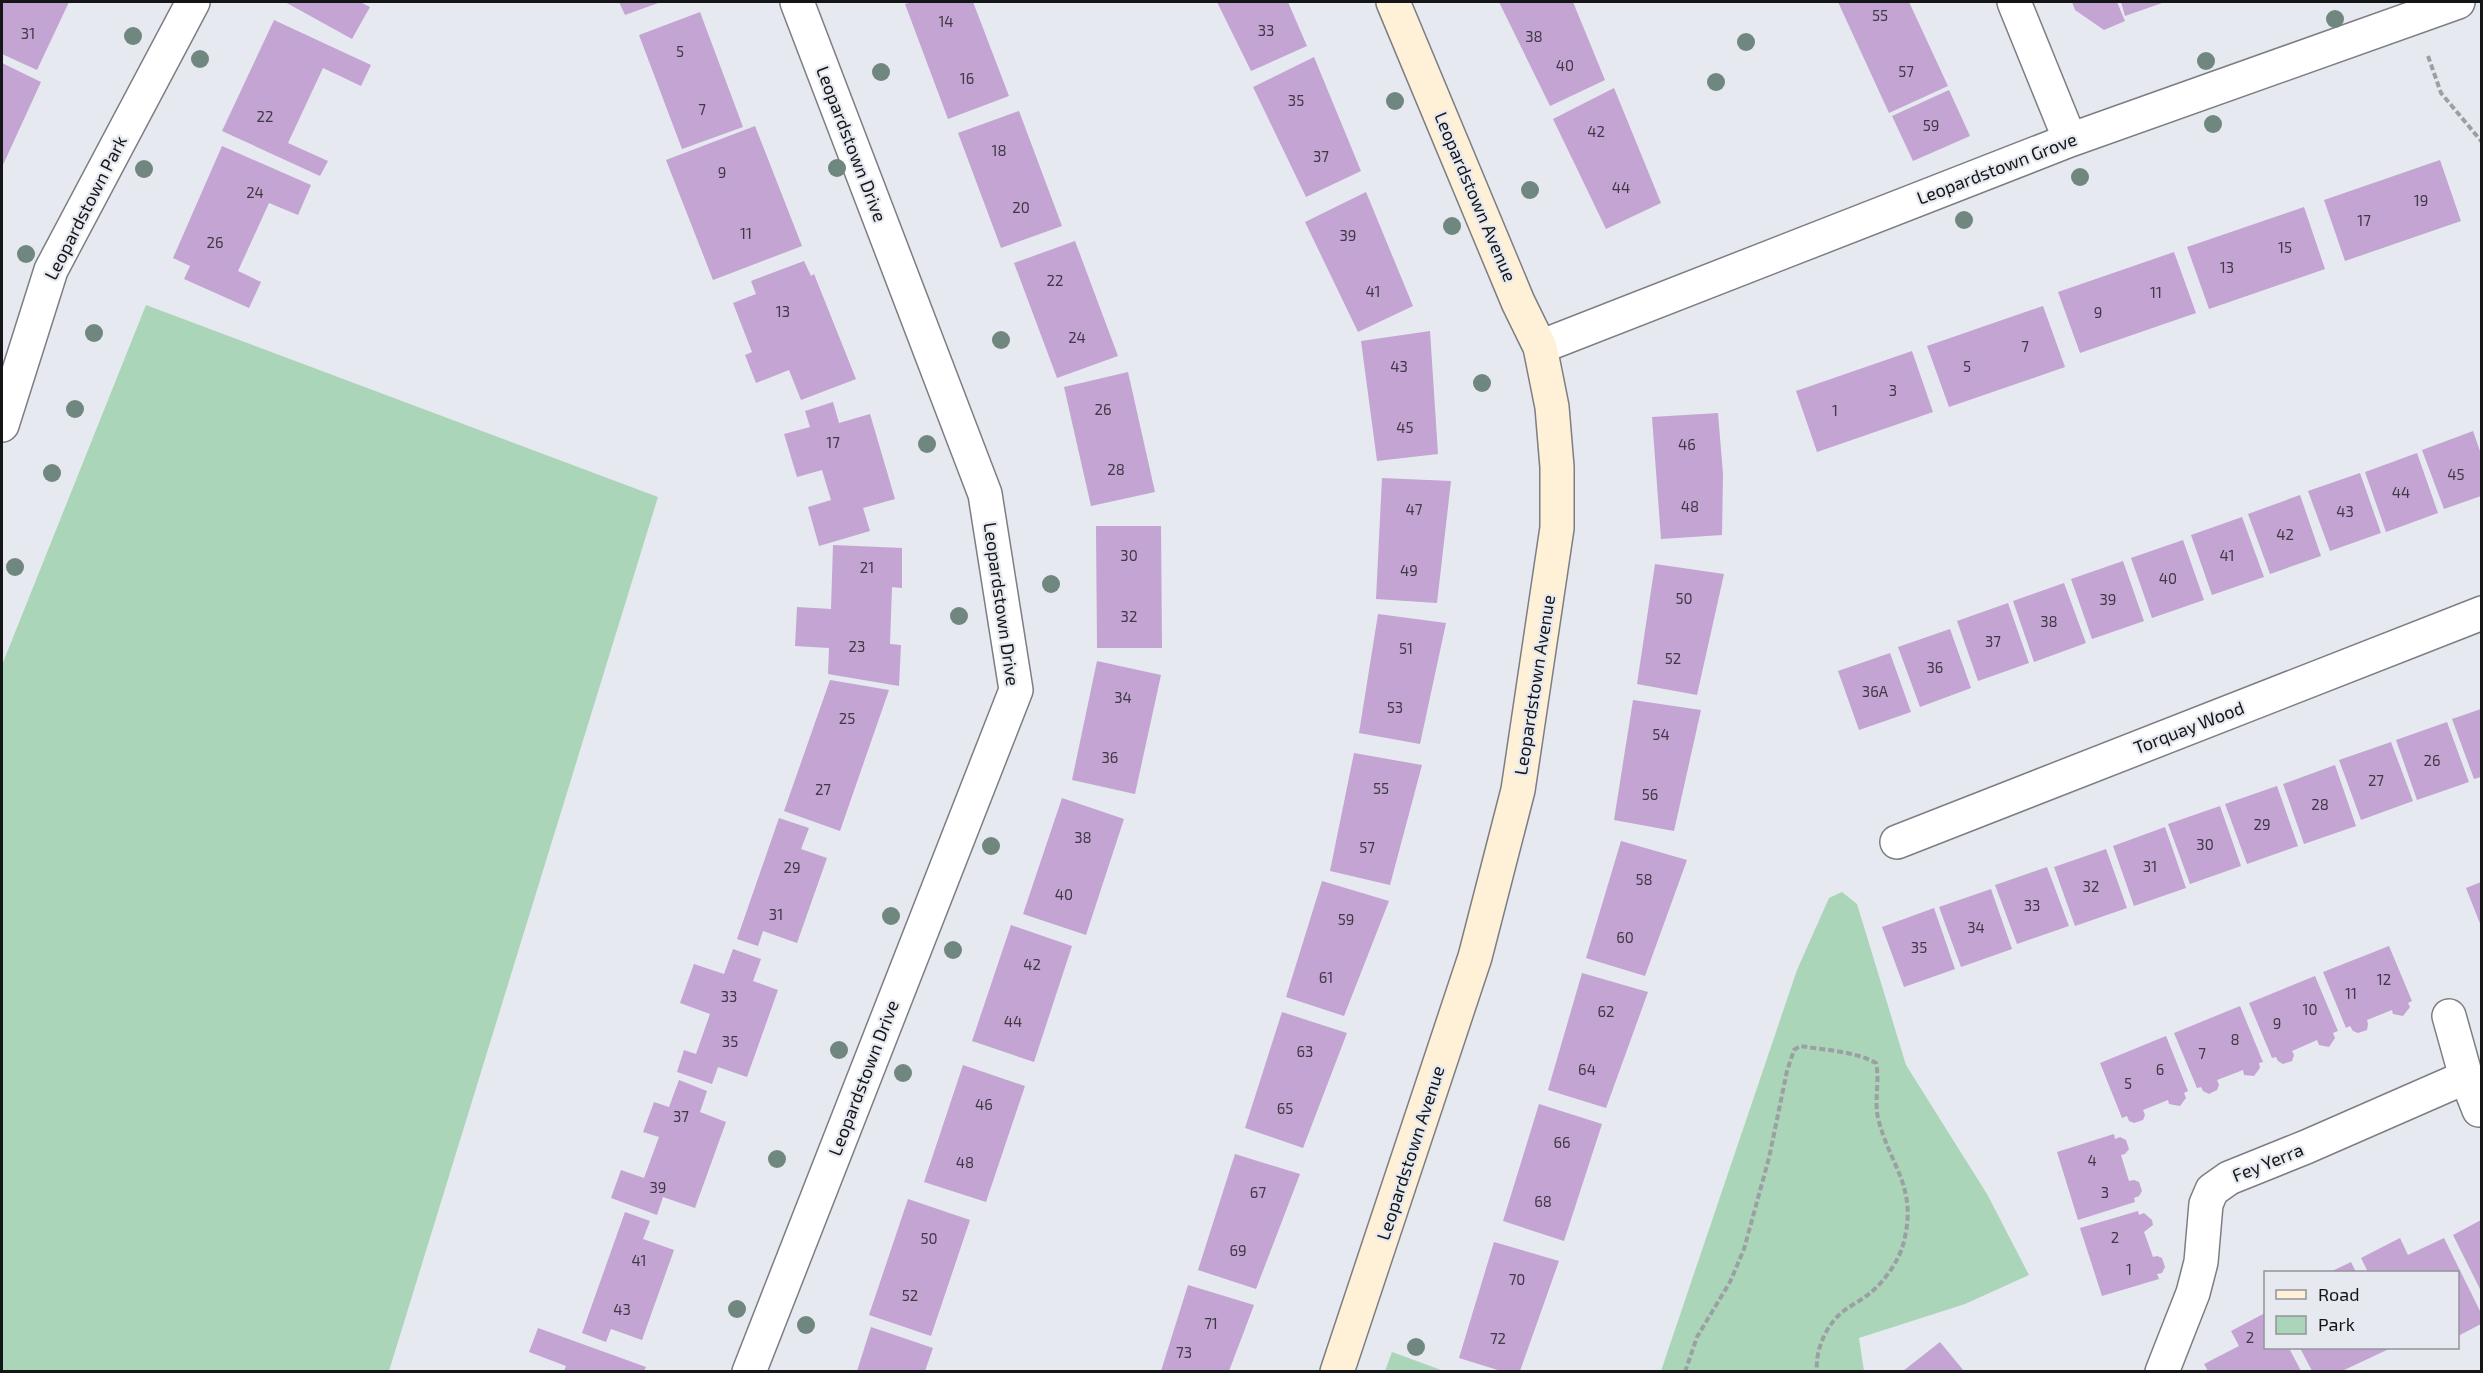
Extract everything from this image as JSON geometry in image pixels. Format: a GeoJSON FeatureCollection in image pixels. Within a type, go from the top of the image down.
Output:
{"type":"FeatureCollection","features":[{"type":"Feature","properties":{"kind":"street","name":"Leopardstown Park"},"geometry":{"type":"LineString","coordinates":[[2,425],[51,270],[193,2]]}},
{"type":"Feature","properties":{"kind":"street","name":"Leopardstown Drive"},"geometry":{"type":"LineString","coordinates":[[749,1371],[1016,690],[985,494],[797,2]]}},
{"type":"Feature","properties":{"kind":"street","name":"Leopardstown Avenue"},"geometry":{"type":"LineString","coordinates":[[1337,1371],[1475,957],[1518,790],[1557,528],[1557,467],[1552,407],[1540,347],[1518,302],[1393,2]]}},
{"type":"Feature","properties":{"kind":"street"},"geometry":{"type":"LineString","coordinates":[[2014,2],[2070,140]]}},
{"type":"Feature","properties":{"kind":"street","name":"Leopardstown Grove"},"geometry":{"type":"LineString","coordinates":[[1540,347],[2070,140],[2458,2]]}},
{"type":"Feature","properties":{"kind":"street","name":"Torquay Wood"},"geometry":{"type":"LineString","coordinates":[[1897,843],[2481,613]]}},
{"type":"Feature","properties":{"kind":"street"},"geometry":{"type":"LineString","coordinates":[[2449,1016],[2466,1077],[2479,1110]]}},
{"type":"Feature","properties":{"kind":"street","name":"Fey Yerra"},"geometry":{"type":"LineString","coordinates":[[2162,1371],[2193,1293],[2201,1262],[2206,1204],[2212,1190],[2229,1178],[2466,1077]]}},
{"type":"Feature","properties":{"kind":"path"},"geometry":{"type":"LineString","coordinates":[[2414,18],[2441,93],[2481,142]]}},
{"type":"Feature","properties":{"kind":"path"},"geometry":{"type":"LineString","coordinates":[[1685,1371],[1697,1337],[1730,1282],[1744,1249],[1768,1158],[1786,1071],[1794,1050],[1800,1046],[1829,1050],[1876,1063],[1878,1116],[1904,1183],[1907,1200],[1903,1246],[1892,1267],[1870,1294],[1841,1313],[1833,1322],[1820,1347],[1817,1371]]}},
{"type":"Feature","properties":{"kind":"green space"},"geometry":{"type":"Polygon","coordinates":[[[146,305],[658,497],[389,1371],[2,1371],[2,665],[146,305]]]}},
{"type":"Feature","properties":{"kind":"green space"},"geometry":{"type":"Polygon","coordinates":[[[1842,892],[1857,904],[1906,1065],[1987,1194],[2029,1275],[1965,1304],[1859,1338],[1864,1371],[1661,1371],[1797,970],[1829,898],[1842,892]]]}},
{"type":"Feature","properties":{"kind":"green space"},"geometry":{"type":"Polygon","coordinates":[[[1392,1352],[1444,1371],[1385,1371],[1392,1352]]]}},
{"type":"Feature","properties":{"kind":"building"},"geometry":{"type":"Polygon","coordinates":[[[2,2],[69,2],[37,70],[2,54],[2,2]]]}},
{"type":"Feature","properties":{"kind":"building"},"geometry":{"type":"Polygon","coordinates":[[[285,2],[360,2],[370,7],[352,39],[285,2]]]}},
{"type":"Feature","properties":{"kind":"building"},"geometry":{"type":"Polygon","coordinates":[[[619,2],[661,2],[625,15],[619,2]]]}},
{"type":"Feature","properties":{"kind":"building"},"geometry":{"type":"Polygon","coordinates":[[[973,2],[1009,96],[948,119],[905,4],[973,2]]]}},
{"type":"Feature","properties":{"kind":"building"},"geometry":{"type":"Polygon","coordinates":[[[1217,2],[1288,2],[1307,46],[1251,71],[1217,2]]]}},
{"type":"Feature","properties":{"kind":"building"},"geometry":{"type":"Polygon","coordinates":[[[1499,2],[1573,2],[1605,80],[1550,106],[1499,2]]]}},
{"type":"Feature","properties":{"kind":"building"},"geometry":{"type":"Polygon","coordinates":[[[1838,2],[1909,2],[1948,86],[1889,113],[1838,2]]]}},
{"type":"Feature","properties":{"kind":"building"},"geometry":{"type":"Polygon","coordinates":[[[2072,2],[2117,2],[2125,21],[2104,30],[2075,10],[2072,2]]]}},
{"type":"Feature","properties":{"kind":"building"},"geometry":{"type":"Polygon","coordinates":[[[2121,2],[2165,2],[2125,16],[2121,2]]]}},
{"type":"Feature","properties":{"kind":"building"},"geometry":{"type":"Polygon","coordinates":[[[700,12],[743,127],[682,149],[639,35],[700,12]]]}},
{"type":"Feature","properties":{"kind":"building"},"geometry":{"type":"Polygon","coordinates":[[[274,20],[371,65],[361,86],[323,68],[288,143],[328,161],[320,176],[222,131],[274,20]]]}},
{"type":"Feature","properties":{"kind":"building"},"geometry":{"type":"Polygon","coordinates":[[[1314,57],[1361,171],[1306,197],[1253,87],[1314,57]]]}},
{"type":"Feature","properties":{"kind":"building"},"geometry":{"type":"Polygon","coordinates":[[[2,63],[41,82],[2,167],[2,63]]]}},
{"type":"Feature","properties":{"kind":"building"},"geometry":{"type":"Polygon","coordinates":[[[1614,88],[1661,203],[1606,229],[1553,119],[1614,88]]]}},
{"type":"Feature","properties":{"kind":"building"},"geometry":{"type":"Polygon","coordinates":[[[1949,90],[1970,136],[1913,161],[1892,116],[1949,90]]]}},
{"type":"Feature","properties":{"kind":"building"},"geometry":{"type":"Polygon","coordinates":[[[1019,111],[1062,226],[1001,248],[958,133],[1019,111]]]}},
{"type":"Feature","properties":{"kind":"building"},"geometry":{"type":"Polygon","coordinates":[[[755,126],[802,246],[713,280],[666,160],[755,126]]]}},
{"type":"Feature","properties":{"kind":"building"},"geometry":{"type":"Polygon","coordinates":[[[222,146],[311,185],[298,215],[269,203],[238,271],[261,282],[249,308],[184,279],[190,266],[173,258],[222,146]]]}},
{"type":"Feature","properties":{"kind":"building"},"geometry":{"type":"Polygon","coordinates":[[[2440,160],[2461,221],[2345,261],[2324,200],[2440,160]]]}},
{"type":"Feature","properties":{"kind":"building"},"geometry":{"type":"Polygon","coordinates":[[[1366,192],[1413,306],[1358,332],[1305,222],[1366,192]]]}},
{"type":"Feature","properties":{"kind":"building"},"geometry":{"type":"Polygon","coordinates":[[[2304,207],[2325,269],[2209,309],[2187,247],[2304,207]]]}},
{"type":"Feature","properties":{"kind":"building"},"geometry":{"type":"Polygon","coordinates":[[[1075,241],[1118,356],[1057,378],[1014,263],[1075,241]]]}},
{"type":"Feature","properties":{"kind":"building"},"geometry":{"type":"Polygon","coordinates":[[[2174,252],[2196,313],[2080,353],[2058,292],[2174,252]]]}},
{"type":"Feature","properties":{"kind":"building"},"geometry":{"type":"Polygon","coordinates":[[[804,261],[811,276],[814,274],[856,379],[801,400],[789,370],[756,383],[745,355],[752,352],[733,303],[756,294],[751,281],[804,261]]]}},
{"type":"Feature","properties":{"kind":"building"},"geometry":{"type":"Polygon","coordinates":[[[2043,306],[2065,367],[1949,407],[1927,346],[2043,306]]]}},
{"type":"Feature","properties":{"kind":"building"},"geometry":{"type":"Polygon","coordinates":[[[1430,331],[1438,454],[1377,461],[1361,341],[1430,331]]]}},
{"type":"Feature","properties":{"kind":"building"},"geometry":{"type":"Polygon","coordinates":[[[1912,351],[1933,412],[1817,452],[1796,391],[1912,351]]]}},
{"type":"Feature","properties":{"kind":"building"},"geometry":{"type":"Polygon","coordinates":[[[1128,372],[1155,492],[1091,506],[1064,387],[1128,372]]]}},
{"type":"Feature","properties":{"kind":"building"},"geometry":{"type":"Polygon","coordinates":[[[833,402],[839,423],[870,414],[895,499],[863,508],[870,531],[819,546],[808,507],[831,500],[822,470],[797,477],[784,434],[810,427],[805,411],[833,402]]]}},
{"type":"Feature","properties":{"kind":"building"},"geometry":{"type":"Polygon","coordinates":[[[1718,413],[1723,474],[1722,535],[1661,539],[1652,417],[1718,413]]]}},
{"type":"Feature","properties":{"kind":"building"},"geometry":{"type":"Polygon","coordinates":[[[2473,431],[2481,454],[2481,496],[2444,509],[2422,450],[2473,431]]]}},
{"type":"Feature","properties":{"kind":"building"},"geometry":{"type":"Polygon","coordinates":[[[2417,453],[2438,513],[2386,532],[2365,472],[2417,453]]]}},
{"type":"Feature","properties":{"kind":"building"},"geometry":{"type":"Polygon","coordinates":[[[2360,473],[2381,533],[2330,551],[2308,491],[2360,473]]]}},
{"type":"Feature","properties":{"kind":"building"},"geometry":{"type":"Polygon","coordinates":[[[1382,478],[1451,481],[1437,603],[1376,599],[1382,478]]]}},
{"type":"Feature","properties":{"kind":"building"},"geometry":{"type":"Polygon","coordinates":[[[2300,495],[2321,556],[2270,574],[2248,514],[2300,495]]]}},
{"type":"Feature","properties":{"kind":"building"},"geometry":{"type":"Polygon","coordinates":[[[2242,517],[2264,577],[2212,595],[2191,535],[2242,517]]]}},
{"type":"Feature","properties":{"kind":"building"},"geometry":{"type":"Polygon","coordinates":[[[1096,526],[1161,526],[1162,648],[1097,648],[1096,526]]]}},
{"type":"Feature","properties":{"kind":"building"},"geometry":{"type":"Polygon","coordinates":[[[2183,540],[2204,600],[2152,618],[2131,558],[2183,540]]]}},
{"type":"Feature","properties":{"kind":"building"},"geometry":{"type":"Polygon","coordinates":[[[833,545],[902,548],[902,588],[892,587],[890,644],[901,645],[899,686],[828,674],[829,648],[795,646],[797,607],[831,609],[833,545]]]}},
{"type":"Feature","properties":{"kind":"building"},"geometry":{"type":"Polygon","coordinates":[[[2123,561],[2144,621],[2092,639],[2071,579],[2123,561]]]}},
{"type":"Feature","properties":{"kind":"building"},"geometry":{"type":"Polygon","coordinates":[[[1655,564],[1724,574],[1697,695],[1637,684],[1655,564]]]}},
{"type":"Feature","properties":{"kind":"building"},"geometry":{"type":"Polygon","coordinates":[[[2064,583],[2086,643],[2034,662],[2013,601],[2064,583]]]}},
{"type":"Feature","properties":{"kind":"building"},"geometry":{"type":"Polygon","coordinates":[[[2008,603],[2029,663],[1978,681],[1957,621],[2008,603]]]}},
{"type":"Feature","properties":{"kind":"building"},"geometry":{"type":"Polygon","coordinates":[[[1378,614],[1446,623],[1420,744],[1359,733],[1378,614]]]}},
{"type":"Feature","properties":{"kind":"building"},"geometry":{"type":"Polygon","coordinates":[[[1950,629],[1971,688],[1920,707],[1898,647],[1950,629]]]}},
{"type":"Feature","properties":{"kind":"building"},"geometry":{"type":"Polygon","coordinates":[[[1890,653],[1911,712],[1859,730],[1838,671],[1890,653]]]}},
{"type":"Feature","properties":{"kind":"building"},"geometry":{"type":"Polygon","coordinates":[[[1097,661],[1161,675],[1135,794],[1072,780],[1097,661]]]}},
{"type":"Feature","properties":{"kind":"building"},"geometry":{"type":"Polygon","coordinates":[[[830,680],[889,690],[840,831],[784,811],[830,680]]]}},
{"type":"Feature","properties":{"kind":"building"},"geometry":{"type":"Polygon","coordinates":[[[1633,700],[1701,710],[1674,831],[1614,820],[1633,700]]]}},
{"type":"Feature","properties":{"kind":"building"},"geometry":{"type":"Polygon","coordinates":[[[2481,709],[2481,777],[2474,779],[2452,719],[2481,709]]]}},
{"type":"Feature","properties":{"kind":"building"},"geometry":{"type":"Polygon","coordinates":[[[2447,722],[2469,782],[2417,800],[2396,740],[2447,722]]]}},
{"type":"Feature","properties":{"kind":"building"},"geometry":{"type":"Polygon","coordinates":[[[2391,742],[2413,801],[2361,820],[2339,760],[2391,742]]]}},
{"type":"Feature","properties":{"kind":"building"},"geometry":{"type":"Polygon","coordinates":[[[1354,753],[1422,765],[1390,885],[1330,871],[1354,753]]]}},
{"type":"Feature","properties":{"kind":"building"},"geometry":{"type":"Polygon","coordinates":[[[2335,765],[2356,826],[2304,844],[2283,784],[2335,765]]]}},
{"type":"Feature","properties":{"kind":"building"},"geometry":{"type":"Polygon","coordinates":[[[2277,786],[2298,846],[2247,864],[2225,804],[2277,786]]]}},
{"type":"Feature","properties":{"kind":"building"},"geometry":{"type":"Polygon","coordinates":[[[1062,798],[1124,819],[1086,935],[1023,914],[1062,798]]]}},
{"type":"Feature","properties":{"kind":"building"},"geometry":{"type":"Polygon","coordinates":[[[2220,806],[2241,866],[2190,884],[2168,824],[2220,806]]]}},
{"type":"Feature","properties":{"kind":"building"},"geometry":{"type":"Polygon","coordinates":[[[779,818],[809,828],[801,849],[827,858],[797,943],[763,931],[758,946],[737,939],[779,818]]]}},
{"type":"Feature","properties":{"kind":"building"},"geometry":{"type":"Polygon","coordinates":[[[2165,827],[2186,888],[2134,906],[2113,846],[2165,827]]]}},
{"type":"Feature","properties":{"kind":"building"},"geometry":{"type":"Polygon","coordinates":[[[1621,841],[1687,860],[1645,976],[1586,958],[1621,841]]]}},
{"type":"Feature","properties":{"kind":"building"},"geometry":{"type":"Polygon","coordinates":[[[2106,849],[2127,908],[2075,926],[2054,867],[2106,849]]]}},
{"type":"Feature","properties":{"kind":"building"},"geometry":{"type":"Polygon","coordinates":[[[2047,867],[2069,926],[2017,944],[1995,885],[2047,867]]]}},
{"type":"Feature","properties":{"kind":"building"},"geometry":{"type":"Polygon","coordinates":[[[1322,881],[1389,901],[1344,1016],[1286,997],[1322,881]]]}},
{"type":"Feature","properties":{"kind":"building"},"geometry":{"type":"Polygon","coordinates":[[[2481,882],[2481,926],[2466,888],[2481,882]]]}},
{"type":"Feature","properties":{"kind":"building"},"geometry":{"type":"Polygon","coordinates":[[[1991,889],[2012,949],[1961,967],[1939,907],[1991,889]]]}},
{"type":"Feature","properties":{"kind":"building"},"geometry":{"type":"Polygon","coordinates":[[[1934,908],[1955,969],[1904,987],[1882,927],[1934,908]]]}},
{"type":"Feature","properties":{"kind":"building"},"geometry":{"type":"Polygon","coordinates":[[[1011,925],[1072,946],[1034,1062],[972,1041],[1011,925]]]}},
{"type":"Feature","properties":{"kind":"building"},"geometry":{"type":"Polygon","coordinates":[[[2389,946],[2412,1001],[2408,1003],[2410,1007],[2403,1016],[2393,1014],[2392,1010],[2367,1020],[2367,1030],[2358,1033],[2350,1026],[2346,1028],[2323,972],[2389,946]]]}},
{"type":"Feature","properties":{"kind":"building"},"geometry":{"type":"Polygon","coordinates":[[[733,949],[761,959],[753,981],[778,990],[747,1077],[718,1067],[712,1084],[677,1072],[684,1050],[696,1054],[710,1014],[680,1003],[694,964],[724,974],[733,949]]]}},
{"type":"Feature","properties":{"kind":"building"},"geometry":{"type":"Polygon","coordinates":[[[1582,973],[1648,992],[1606,1108],[1548,1090],[1582,973]]]}},
{"type":"Feature","properties":{"kind":"building"},"geometry":{"type":"Polygon","coordinates":[[[2315,976],[2338,1031],[2333,1033],[2335,1038],[2329,1047],[2319,1045],[2317,1040],[2292,1051],[2294,1055],[2292,1061],[2283,1064],[2276,1057],[2272,1058],[2249,1003],[2315,976]]]}},
{"type":"Feature","properties":{"kind":"building"},"geometry":{"type":"Polygon","coordinates":[[[2240,1006],[2263,1062],[2259,1063],[2260,1068],[2254,1076],[2244,1075],[2243,1070],[2217,1080],[2219,1085],[2217,1090],[2209,1094],[2201,1087],[2197,1088],[2174,1033],[2240,1006]]]}},
{"type":"Feature","properties":{"kind":"building"},"geometry":{"type":"Polygon","coordinates":[[[1282,1012],[1347,1033],[1303,1148],[1245,1128],[1282,1012]]]}},
{"type":"Feature","properties":{"kind":"building"},"geometry":{"type":"Polygon","coordinates":[[[2166,1036],[2188,1091],[2184,1093],[2186,1098],[2180,1106],[2169,1104],[2168,1100],[2143,1110],[2145,1115],[2143,1120],[2134,1123],[2129,1121],[2127,1116],[2122,1118],[2100,1063],[2166,1036]]]}},
{"type":"Feature","properties":{"kind":"building"},"geometry":{"type":"Polygon","coordinates":[[[963,1065],[1025,1086],[986,1202],[924,1182],[963,1065]]]}},
{"type":"Feature","properties":{"kind":"building"},"geometry":{"type":"Polygon","coordinates":[[[679,1080],[707,1091],[700,1112],[726,1122],[695,1208],[663,1197],[657,1215],[611,1198],[621,1170],[644,1178],[659,1137],[643,1132],[654,1102],[669,1107],[679,1080]]]}},
{"type":"Feature","properties":{"kind":"building"},"geometry":{"type":"Polygon","coordinates":[[[1539,1104],[1602,1124],[1564,1241],[1503,1221],[1539,1104]]]}},
{"type":"Feature","properties":{"kind":"building"},"geometry":{"type":"Polygon","coordinates":[[[2114,1134],[2115,1139],[2120,1137],[2126,1140],[2129,1149],[2121,1155],[2129,1181],[2139,1182],[2142,1191],[2134,1198],[2135,1202],[2078,1220],[2057,1152],[2114,1134]]]}},
{"type":"Feature","properties":{"kind":"building"},"geometry":{"type":"Polygon","coordinates":[[[1235,1154],[1300,1174],[1256,1289],[1198,1270],[1235,1154]]]}},
{"type":"Feature","properties":{"kind":"building"},"geometry":{"type":"Polygon","coordinates":[[[908,1199],[970,1220],[931,1336],[869,1315],[908,1199]]]}},
{"type":"Feature","properties":{"kind":"building"},"geometry":{"type":"Polygon","coordinates":[[[2138,1211],[2139,1215],[2144,1213],[2152,1220],[2153,1225],[2144,1232],[2153,1257],[2162,1258],[2165,1267],[2162,1273],[2157,1274],[2159,1279],[2102,1296],[2080,1228],[2138,1211]]]}},
{"type":"Feature","properties":{"kind":"building"},"geometry":{"type":"Polygon","coordinates":[[[625,1212],[650,1221],[643,1239],[674,1250],[642,1340],[611,1329],[606,1342],[582,1333],[625,1212]]]}},
{"type":"Feature","properties":{"kind":"building"},"geometry":{"type":"Polygon","coordinates":[[[2481,1220],[2481,1291],[2453,1235],[2481,1220]]]}},
{"type":"Feature","properties":{"kind":"building"},"geometry":{"type":"Polygon","coordinates":[[[2400,1238],[2408,1255],[2444,1238],[2481,1313],[2481,1324],[2459,1335],[2459,1271],[2368,1271],[2361,1258],[2400,1238]]]}},
{"type":"Feature","properties":{"kind":"building"},"geometry":{"type":"Polygon","coordinates":[[[1494,1242],[1559,1261],[1520,1371],[1501,1371],[1459,1358],[1494,1242]]]}},
{"type":"Feature","properties":{"kind":"building"},"geometry":{"type":"Polygon","coordinates":[[[2351,1262],[2356,1271],[2332,1271],[2351,1262]]]}},
{"type":"Feature","properties":{"kind":"building"},"geometry":{"type":"Polygon","coordinates":[[[1188,1285],[1254,1305],[1229,1371],[1161,1371],[1188,1285]]]}},
{"type":"Feature","properties":{"kind":"building"},"geometry":{"type":"Polygon","coordinates":[[[2264,1314],[2264,1349],[2290,1349],[2301,1371],[2208,1371],[2204,1364],[2239,1346],[2231,1331],[2264,1314]]]}},
{"type":"Feature","properties":{"kind":"building"},"geometry":{"type":"Polygon","coordinates":[[[871,1327],[933,1348],[925,1371],[857,1371],[871,1327]]]}},
{"type":"Feature","properties":{"kind":"building"},"geometry":{"type":"Polygon","coordinates":[[[538,1328],[646,1367],[644,1371],[564,1371],[566,1366],[529,1352],[538,1328]]]}},
{"type":"Feature","properties":{"kind":"building"},"geometry":{"type":"Polygon","coordinates":[[[1940,1342],[1964,1371],[1903,1371],[1940,1342]]]}},
{"type":"Feature","properties":{"kind":"building"},"geometry":{"type":"Polygon","coordinates":[[[2301,1349],[2389,1349],[2342,1371],[2312,1371],[2301,1349]]]}}]}
